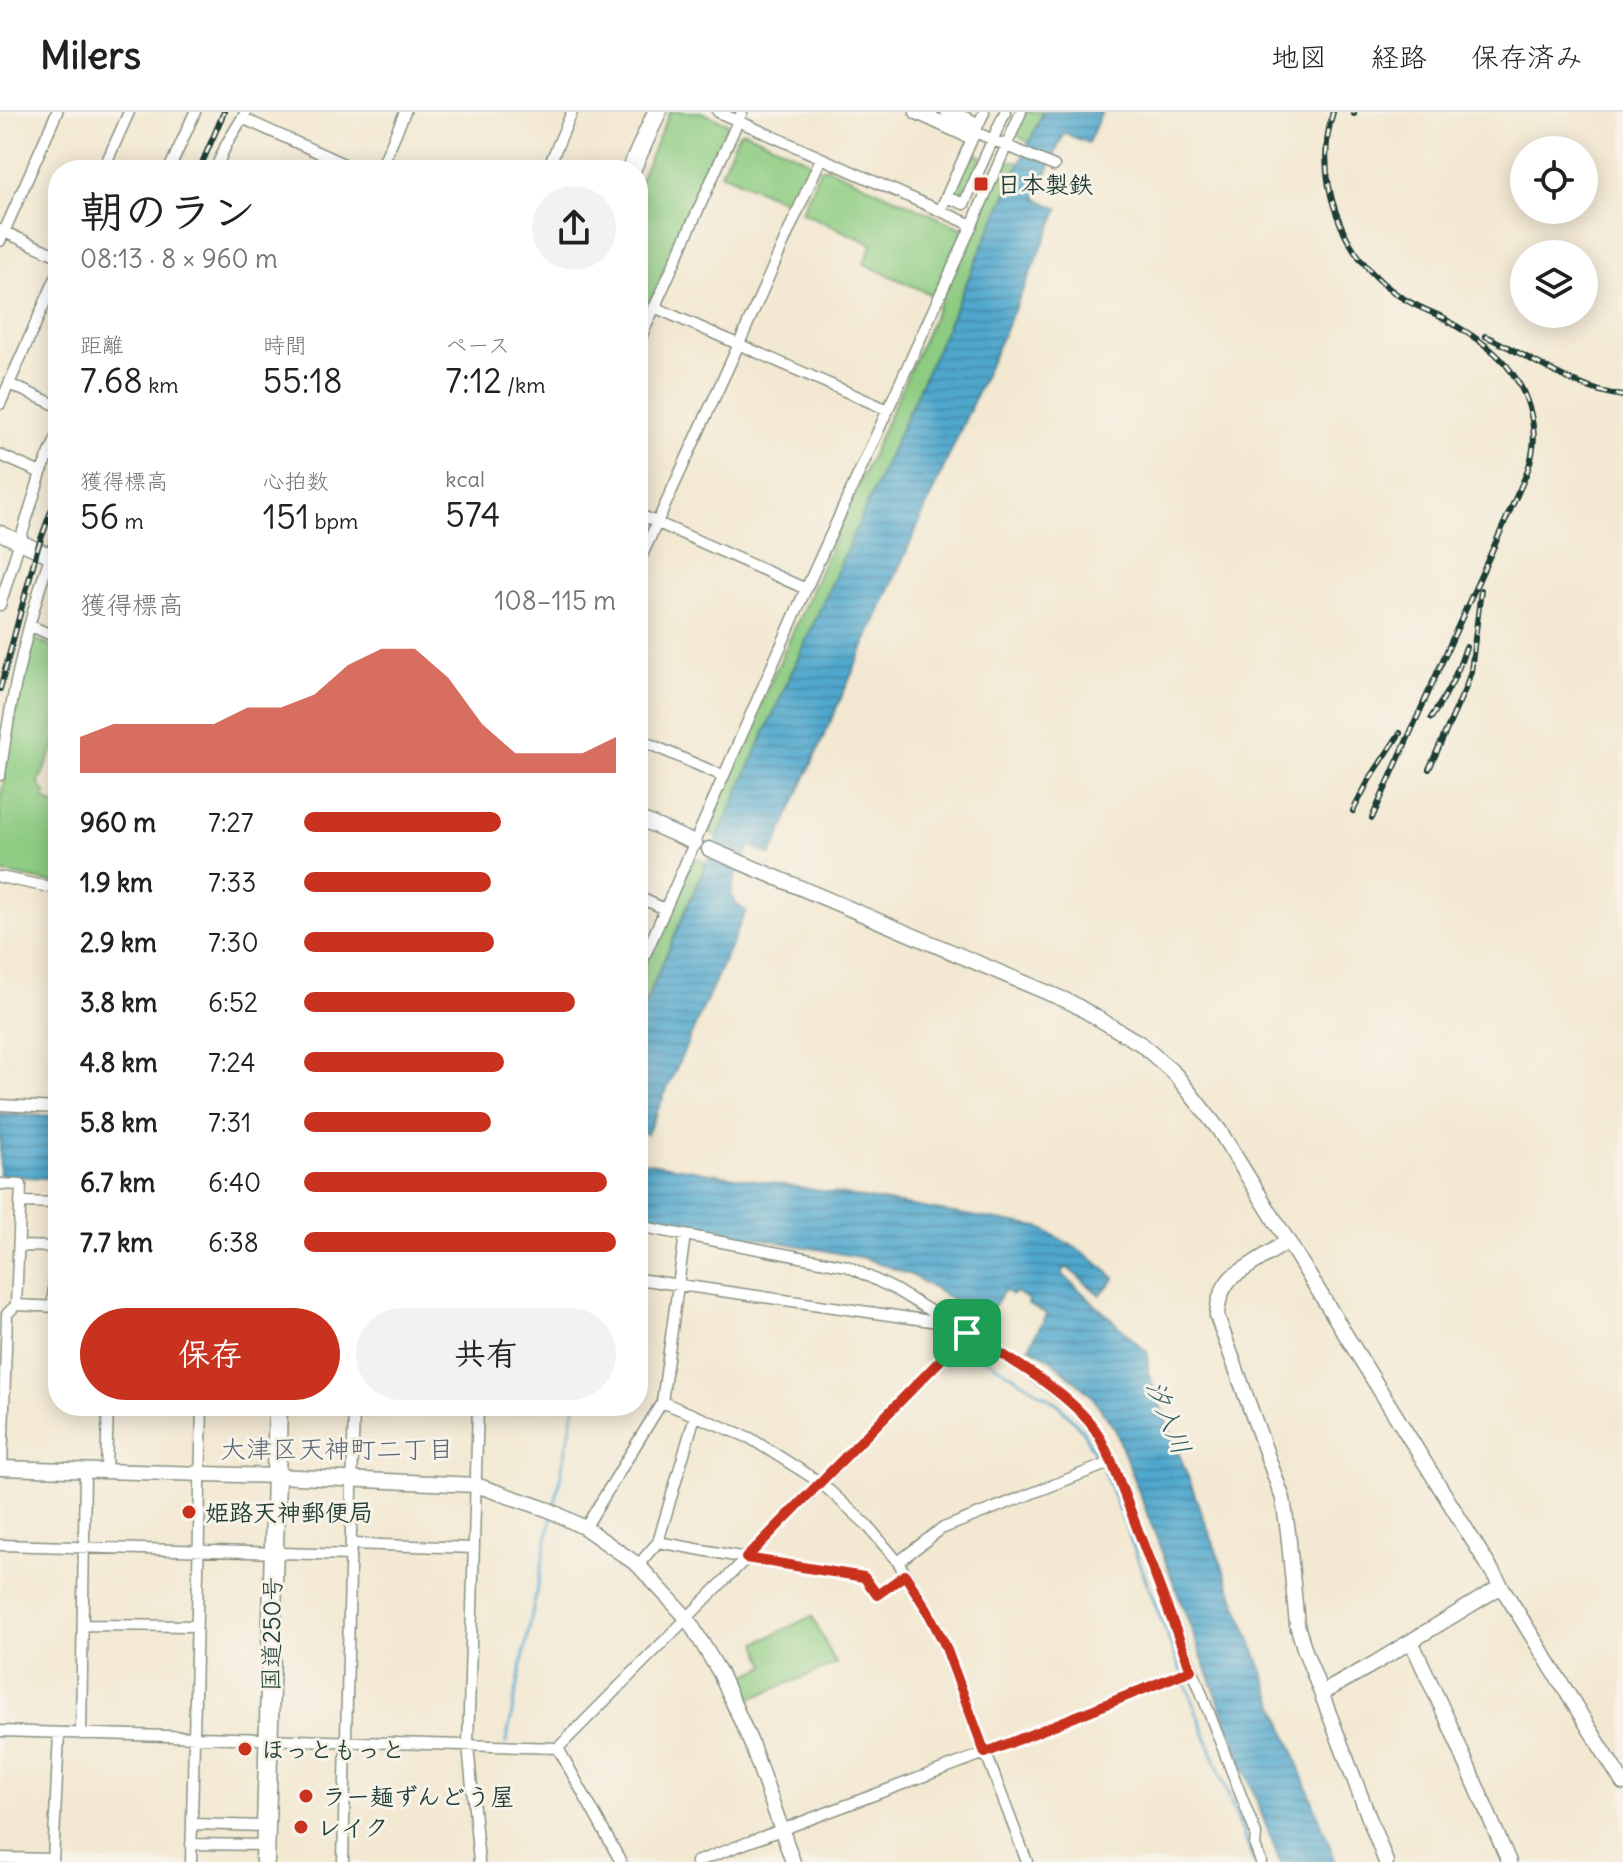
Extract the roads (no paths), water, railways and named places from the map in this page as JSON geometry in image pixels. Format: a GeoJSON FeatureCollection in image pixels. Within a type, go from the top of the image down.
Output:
{"type":"FeatureCollection","features":[{"type":"Feature","properties":{"kind":"highway"},"geometry":{"type":"LineString","coordinates":[[635,160],[657,112]]}},
{"type":"Feature","properties":{"kind":"highway","name":"国道250号"},"geometry":{"type":"LineString","coordinates":[[265,1854],[278,1416]]}},
{"type":"Feature","properties":{"kind":"street"},"geometry":{"type":"LineString","coordinates":[[48,252],[1,234],[57,112]]}},
{"type":"Feature","properties":{"kind":"street"},"geometry":{"type":"LineString","coordinates":[[107,160],[129,112]]}},
{"type":"Feature","properties":{"kind":"street"},"geometry":{"type":"LineString","coordinates":[[173,160],[195,112]]}},
{"type":"Feature","properties":{"kind":"street"},"geometry":{"type":"LineString","coordinates":[[384,160],[405,112]]}},
{"type":"Feature","properties":{"kind":"street"},"geometry":{"type":"LineString","coordinates":[[551,160],[572,112]]}},
{"type":"Feature","properties":{"kind":"street"},"geometry":{"type":"LineString","coordinates":[[718,112],[740,116],[821,158],[972,225]]}},
{"type":"Feature","properties":{"kind":"street"},"geometry":{"type":"LineString","coordinates":[[917,112],[967,135],[975,132],[1054,166]]}},
{"type":"Feature","properties":{"kind":"street"},"geometry":{"type":"LineString","coordinates":[[948,112],[973,123],[975,132]]}},
{"type":"Feature","properties":{"kind":"street"},"geometry":{"type":"LineString","coordinates":[[940,211],[984,112]]}},
{"type":"Feature","properties":{"kind":"street"},"geometry":{"type":"LineString","coordinates":[[946,197],[964,204],[1005,112]]}},
{"type":"Feature","properties":{"kind":"street"},"geometry":{"type":"LineString","coordinates":[[648,948],[665,909],[702,846],[723,776],[1021,112]]}},
{"type":"Feature","properties":{"kind":"street"},"geometry":{"type":"LineString","coordinates":[[219,160],[244,115],[336,160]]}},
{"type":"Feature","properties":{"kind":"street"},"geometry":{"type":"LineString","coordinates":[[648,321],[740,116]]}},
{"type":"Feature","properties":{"kind":"street"},"geometry":{"type":"LineString","coordinates":[[648,542],[821,158]]}},
{"type":"Feature","properties":{"kind":"street"},"geometry":{"type":"LineString","coordinates":[[0,404],[48,296]]}},
{"type":"Feature","properties":{"kind":"street"},"geometry":{"type":"LineString","coordinates":[[654,307],[888,410]]}},
{"type":"Feature","properties":{"kind":"street"},"geometry":{"type":"LineString","coordinates":[[9,384],[48,402]]}},
{"type":"Feature","properties":{"kind":"street"},"geometry":{"type":"LineString","coordinates":[[0,455],[41,473]]}},
{"type":"Feature","properties":{"kind":"street"},"geometry":{"type":"LineString","coordinates":[[0,605],[18,541],[48,457]]}},
{"type":"Feature","properties":{"kind":"street"},"geometry":{"type":"LineString","coordinates":[[648,519],[806,589]]}},
{"type":"Feature","properties":{"kind":"street"},"geometry":{"type":"LineString","coordinates":[[0,533],[48,554]]}},
{"type":"Feature","properties":{"kind":"street"},"geometry":{"type":"LineString","coordinates":[[0,775],[16,679],[48,575]]}},
{"type":"Feature","properties":{"kind":"street"},"geometry":{"type":"LineString","coordinates":[[31,626],[48,634]]}},
{"type":"Feature","properties":{"kind":"street"},"geometry":{"type":"LineString","coordinates":[[648,743],[723,776]]}},
{"type":"Feature","properties":{"kind":"street"},"geometry":{"type":"LineString","coordinates":[[648,822],[1072,1003],[1141,1044],[1175,1074],[1219,1130],[1623,1783]]}},
{"type":"Feature","properties":{"kind":"street"},"geometry":{"type":"LineString","coordinates":[[0,877],[48,887]]}},
{"type":"Feature","properties":{"kind":"street"},"geometry":{"type":"LineString","coordinates":[[648,901],[665,909]]}},
{"type":"Feature","properties":{"kind":"street"},"geometry":{"type":"LineString","coordinates":[[0,1105],[48,1107]]}},
{"type":"Feature","properties":{"kind":"street"},"geometry":{"type":"LineString","coordinates":[[0,1184],[21,1185],[16,1305],[7,1314],[1,1468],[476,1485],[549,1510],[585,1528],[638,1565],[687,1618],[720,1673],[751,1743],[793,1862]]}},
{"type":"Feature","properties":{"kind":"street"},"geometry":{"type":"LineString","coordinates":[[20,1202],[48,1203]]}},
{"type":"Feature","properties":{"kind":"street"},"geometry":{"type":"LineString","coordinates":[[648,1228],[847,1266],[953,1324],[1013,1361],[1072,1404],[1097,1433],[1112,1462],[1256,1834],[1255,1846],[1261,1862]]}},
{"type":"Feature","properties":{"kind":"street"},"geometry":{"type":"LineString","coordinates":[[585,1528],[662,1402],[685,1235]]}},
{"type":"Feature","properties":{"kind":"street"},"geometry":{"type":"LineString","coordinates":[[1288,1241],[1232,1277],[1218,1301],[1217,1316],[1283,1499],[1297,1625],[1305,1651],[1386,1862]]}},
{"type":"Feature","properties":{"kind":"street"},"geometry":{"type":"LineString","coordinates":[[19,1246],[48,1247]]}},
{"type":"Feature","properties":{"kind":"street"},"geometry":{"type":"LineString","coordinates":[[648,1280],[953,1324]]}},
{"type":"Feature","properties":{"kind":"street"},"geometry":{"type":"LineString","coordinates":[[16,1305],[48,1306]]}},
{"type":"Feature","properties":{"kind":"street"},"geometry":{"type":"LineString","coordinates":[[0,1731],[558,1748],[967,1333]]}},
{"type":"Feature","properties":{"kind":"street"},"geometry":{"type":"LineString","coordinates":[[662,1402],[750,1438],[821,1483],[867,1525],[898,1562],[945,1645],[1027,1862]]}},
{"type":"Feature","properties":{"kind":"street"},"geometry":{"type":"LineString","coordinates":[[106,1471],[108,1416]]}},
{"type":"Feature","properties":{"kind":"street"},"geometry":{"type":"LineString","coordinates":[[191,1862],[202,1416]]}},
{"type":"Feature","properties":{"kind":"street"},"geometry":{"type":"LineString","coordinates":[[343,1862],[354,1416]]}},
{"type":"Feature","properties":{"kind":"street"},"geometry":{"type":"LineString","coordinates":[[478,1416],[468,1745],[479,1862]]}},
{"type":"Feature","properties":{"kind":"street"},"geometry":{"type":"LineString","coordinates":[[638,1565],[658,1542],[695,1416]]}},
{"type":"Feature","properties":{"kind":"street"},"geometry":{"type":"LineString","coordinates":[[898,1562],[941,1529],[1112,1462]]}},
{"type":"Feature","properties":{"kind":"street"},"geometry":{"type":"LineString","coordinates":[[81,1734],[85,1471]]}},
{"type":"Feature","properties":{"kind":"street"},"geometry":{"type":"LineString","coordinates":[[658,1542],[864,1577],[877,1595],[905,1575]]}},
{"type":"Feature","properties":{"kind":"street"},"geometry":{"type":"LineString","coordinates":[[0,1545],[273,1552],[474,1548]]}},
{"type":"Feature","properties":{"kind":"street"},"geometry":{"type":"LineString","coordinates":[[1322,1693],[1500,1587]]}},
{"type":"Feature","properties":{"kind":"street"},"geometry":{"type":"LineString","coordinates":[[83,1625],[196,1626]]}},
{"type":"Feature","properties":{"kind":"street"},"geometry":{"type":"LineString","coordinates":[[1411,1641],[1509,1862]]}},
{"type":"Feature","properties":{"kind":"street"},"geometry":{"type":"LineString","coordinates":[[696,1862],[985,1753],[1191,1670]]}},
{"type":"Feature","properties":{"kind":"street"},"geometry":{"type":"LineString","coordinates":[[0,1858],[53,1861],[59,1733]]}},
{"type":"Feature","properties":{"kind":"street"},"geometry":{"type":"LineString","coordinates":[[558,1748],[621,1862]]}},
{"type":"Feature","properties":{"kind":"street"},"geometry":{"type":"LineString","coordinates":[[192,1824],[266,1826]]}},
{"type":"Feature","properties":{"kind":"street"},"geometry":{"type":"LineString","coordinates":[[191,1844],[265,1854]]}},
{"type":"Feature","properties":{"kind":"water"},"geometry":{"type":"Polygon","coordinates":[[[1043,112],[1102,112],[1088,143],[1064,133],[1036,198],[1059,209],[771,855],[750,846],[738,871],[732,896],[746,911],[648,1132],[648,996],[1043,112]]]}},
{"type":"Feature","properties":{"kind":"water"},"geometry":{"type":"Polygon","coordinates":[[[0,1113],[48,1115],[48,1178],[0,1175],[0,1113]]]}},
{"type":"Feature","properties":{"kind":"water"},"geometry":{"type":"Polygon","coordinates":[[[648,1163],[1039,1227],[1085,1253],[1115,1278],[1100,1295],[1068,1268],[1062,1270],[1063,1275],[1148,1353],[1148,1373],[1336,1862],[1280,1862],[1115,1429],[1091,1395],[1050,1359],[1029,1347],[1047,1314],[1028,1304],[1029,1300],[1015,1292],[1012,1295],[1004,1290],[986,1320],[911,1275],[864,1258],[648,1217],[648,1163]]]}},
{"type":"Feature","properties":{"kind":"waterway"},"geometry":{"type":"LineString","coordinates":[[976,1335],[977,1311]]}},
{"type":"Feature","properties":{"kind":"waterway"},"geometry":{"type":"LineString","coordinates":[[975,1343],[975,1352],[1058,1404],[1082,1430],[1100,1463]]}},
{"type":"Feature","properties":{"kind":"waterway"},"geometry":{"type":"LineString","coordinates":[[554,1508],[573,1416]]}},
{"type":"Feature","properties":{"kind":"waterway"},"geometry":{"type":"LineString","coordinates":[[1104,1470],[1254,1862]]}},
{"type":"Feature","properties":{"kind":"waterway"},"geometry":{"type":"LineString","coordinates":[[506,1743],[552,1515]]}},
{"type":"Feature","properties":{"kind":"waterway"},"geometry":{"type":"LineString","coordinates":[[84,1738],[140,1740]]}},
{"type":"Feature","properties":{"kind":"railway"},"geometry":{"type":"LineString","coordinates":[[203,160],[224,112]]}},
{"type":"Feature","properties":{"kind":"railway"},"geometry":{"type":"LineString","coordinates":[[1333,112],[1328,137],[1329,188],[1346,236],[1359,257],[1395,293],[1445,318]]}},
{"type":"Feature","properties":{"kind":"railway"},"geometry":{"type":"LineString","coordinates":[[1372,818],[1522,484],[1533,448],[1530,411],[1516,378],[1481,342],[1437,315]]}},
{"type":"Feature","properties":{"kind":"railway"},"geometry":{"type":"LineString","coordinates":[[1485,336],[1569,379],[1623,396]]}},
{"type":"Feature","properties":{"kind":"railway"},"geometry":{"type":"LineString","coordinates":[[0,689],[48,520]]}},
{"type":"Feature","properties":{"kind":"railway"},"geometry":{"type":"LineString","coordinates":[[1429,769],[1471,671],[1481,590]]}},
{"type":"Feature","properties":{"kind":"railway"},"geometry":{"type":"LineString","coordinates":[[1431,718],[1452,684],[1466,647]]}},
{"type":"Feature","properties":{"kind":"railway"},"geometry":{"type":"LineString","coordinates":[[1353,811],[1400,733]]}},
{"type":"Feature","properties":{"kind":"place","name":"日本製鉄"},"geometry":{"type":"Point","coordinates":[981,184]}},
{"type":"Feature","properties":{"kind":"place","name":"姫路天神郵便局"},"geometry":{"type":"Point","coordinates":[189,1512]}},
{"type":"Feature","properties":{"kind":"place","name":"ほっともっと"},"geometry":{"type":"Point","coordinates":[245,1749]}},
{"type":"Feature","properties":{"kind":"place","name":"ラー麺ずんどう屋"},"geometry":{"type":"Point","coordinates":[306,1796]}},
{"type":"Feature","properties":{"kind":"place","name":"レイク"},"geometry":{"type":"Point","coordinates":[301,1827]}},
{"type":"Feature","properties":{"kind":"district","name":"大津区天神町二丁目"},"geometry":{"type":"Point","coordinates":[337,1448]}},
{"type":"Feature","properties":{"kind":"water label","name":"汐入川"},"geometry":{"type":"Point","coordinates":[1169,1417]}}]}
